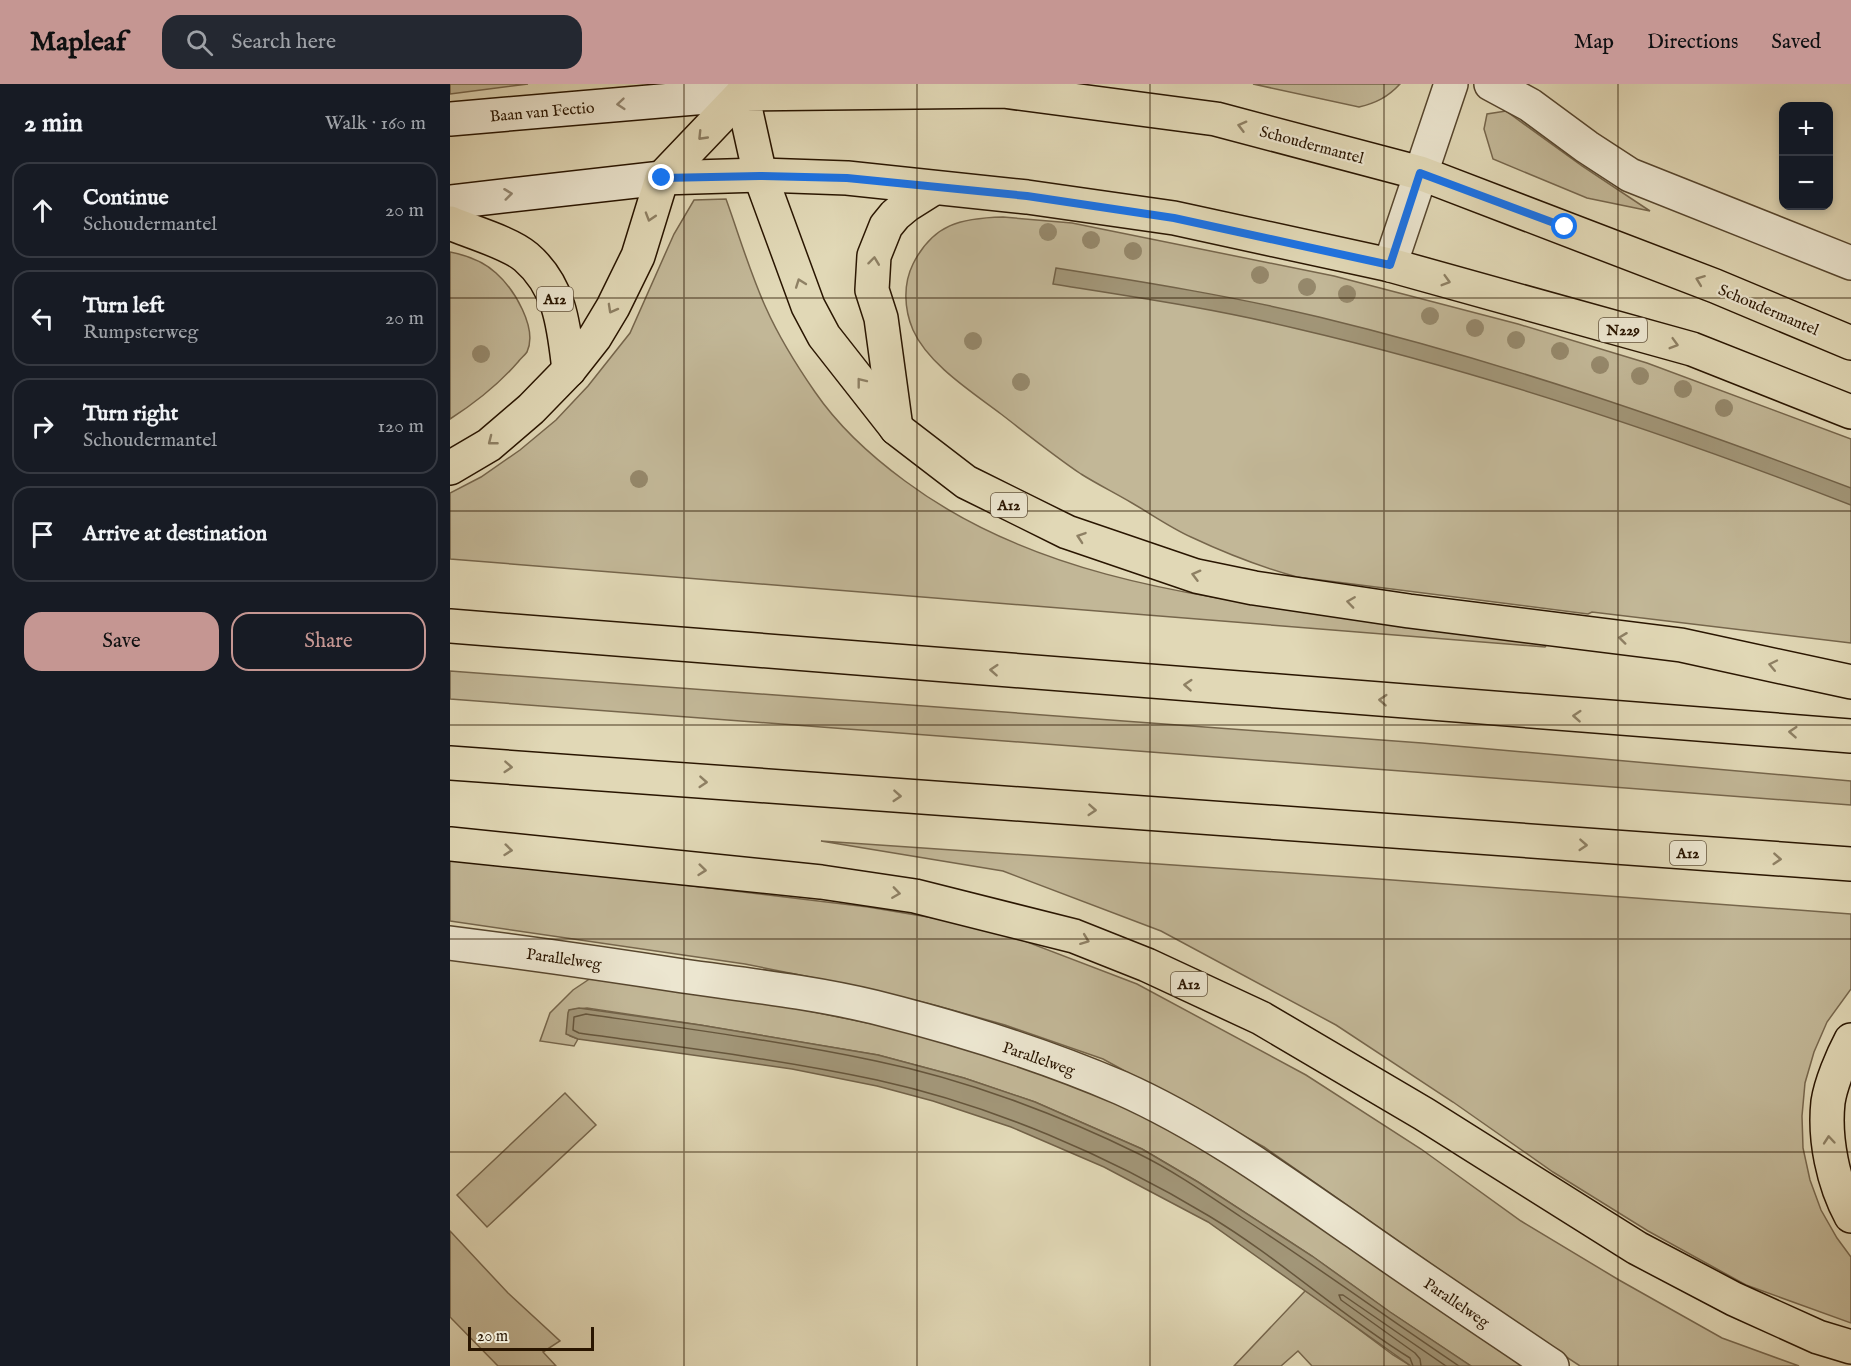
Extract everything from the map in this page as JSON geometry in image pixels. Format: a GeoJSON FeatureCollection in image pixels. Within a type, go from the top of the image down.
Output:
{"type":"FeatureCollection","features":[{"type":"Feature","properties":{"kind":"main road","name":"Schoudermantel"},"geometry":{"type":"LineString","coordinates":[[741,89],[1003,91],[1216,119],[1420,173],[1715,286],[1851,343]]}},
{"type":"Feature","properties":{"kind":"main road"},"geometry":{"type":"LineString","coordinates":[[741,89],[760,176]]}},
{"type":"Feature","properties":{"kind":"main road"},"geometry":{"type":"LineString","coordinates":[[450,468],[489,445],[531,409],[569,370],[595,337],[638,256],[662,178],[741,89]]}},
{"type":"Feature","properties":{"kind":"main road","name":"N229"},"geometry":{"type":"LineString","coordinates":[[662,178],[760,176],[847,178],[1027,196],[1174,218],[1390,265],[1692,349],[1851,412]]}},
{"type":"Feature","properties":{"kind":"main road","name":"A12"},"geometry":{"type":"LineString","coordinates":[[760,176],[808,306],[824,336],[897,429],[966,482],[1067,532],[1196,576],[1254,588],[1409,611],[1681,645],[1851,682]]}},
{"type":"Feature","properties":{"kind":"main road"},"geometry":{"type":"LineString","coordinates":[[897,429],[880,318],[872,290],[874,256],[886,226],[895,215],[934,188]]}},
{"type":"Feature","properties":{"kind":"main road","name":"A12"},"geometry":{"type":"LineString","coordinates":[[450,223],[525,256],[546,279],[562,315],[569,370]]}},
{"type":"Feature","properties":{"kind":"main road"},"geometry":{"type":"LineString","coordinates":[[450,626],[1851,736]]}},
{"type":"Feature","properties":{"kind":"main road","name":"A12"},"geometry":{"type":"LineString","coordinates":[[450,763],[1851,864]]}},
{"type":"Feature","properties":{"kind":"main road","name":"A12"},"geometry":{"type":"LineString","coordinates":[[450,844],[821,882],[915,896],[1074,936],[1147,965],[1261,1017],[1424,1114],[1637,1248],[1734,1299],[1818,1336],[1851,1347]]}},
{"type":"Feature","properties":{"kind":"main road"},"geometry":{"type":"LineString","coordinates":[[1851,1040],[1828,1101],[1828,1143],[1840,1196],[1851,1216]]}},
{"type":"Feature","properties":{"kind":"street"},"geometry":{"type":"LineString","coordinates":[[1390,265],[1451,84]]}},
{"type":"Feature","properties":{"kind":"street"},"geometry":{"type":"LineString","coordinates":[[1491,84],[1530,105],[1630,175],[1851,263]]}},
{"type":"Feature","properties":{"kind":"street","name":"Baan van Fectio"},"geometry":{"type":"LineString","coordinates":[[450,119],[741,89]]}},
{"type":"Feature","properties":{"kind":"street"},"geometry":{"type":"LineString","coordinates":[[450,202],[662,178]]}},
{"type":"Feature","properties":{"kind":"street","name":"Parallelweg"},"geometry":{"type":"LineString","coordinates":[[450,943],[792,992],[872,1007],[963,1032],[1050,1060],[1123,1089],[1206,1132],[1280,1179],[1444,1294],[1552,1366]]}},
{"type":"Feature","properties":{"kind":"shaded area"},"geometry":{"type":"Polygon","coordinates":[[[450,84],[528,84],[450,94],[450,84]]]}},
{"type":"Feature","properties":{"kind":"shaded area"},"geometry":{"type":"Polygon","coordinates":[[[1253,84],[1400,84],[1381,99],[1359,107],[1253,84]]]}},
{"type":"Feature","properties":{"kind":"shaded area"},"geometry":{"type":"Polygon","coordinates":[[[1506,111],[1582,166],[1650,211],[1587,198],[1493,159],[1484,129],[1487,114],[1506,111]]]}},
{"type":"Feature","properties":{"kind":"shaded area"},"geometry":{"type":"Polygon","coordinates":[[[726,199],[766,308],[815,392],[834,417],[868,451],[905,481],[952,512],[1002,537],[1053,558],[1160,587],[1215,598],[1548,643],[1545,647],[450,559],[450,493],[481,477],[520,450],[556,420],[588,386],[630,333],[674,234],[694,200],[726,199]]]}},
{"type":"Feature","properties":{"kind":"shaded area"},"geometry":{"type":"Polygon","coordinates":[[[1003,217],[1072,223],[1334,276],[1518,324],[1647,363],[1851,439],[1851,643],[1592,612],[1588,614],[1297,577],[1217,549],[1184,533],[1087,478],[1060,459],[964,387],[940,366],[913,330],[906,305],[906,288],[913,264],[921,251],[939,232],[950,226],[974,219],[1003,217]]]}},
{"type":"Feature","properties":{"kind":"shaded area"},"geometry":{"type":"Polygon","coordinates":[[[450,252],[480,262],[503,280],[517,299],[527,321],[530,342],[527,352],[502,378],[450,419],[450,252]]]}},
{"type":"Feature","properties":{"kind":"shaded area"},"geometry":{"type":"Polygon","coordinates":[[[450,671],[1422,743],[1851,781],[1851,805],[450,699],[450,671]]]}},
{"type":"Feature","properties":{"kind":"shaded area"},"geometry":{"type":"Polygon","coordinates":[[[821,841],[1851,914],[1851,989],[1827,1022],[1814,1052],[1805,1083],[1802,1116],[1803,1148],[1810,1180],[1821,1210],[1851,1257],[1851,1323],[1746,1285],[1648,1231],[1553,1172],[1453,1102],[1336,1025],[1161,931],[1003,871],[821,841]]]}},
{"type":"Feature","properties":{"kind":"shaded area"},"geometry":{"type":"Polygon","coordinates":[[[450,857],[868,907],[988,927],[1137,984],[1306,1075],[1421,1149],[1521,1221],[1619,1280],[1722,1338],[1799,1366],[1580,1366],[1264,1147],[1103,1059],[1005,1025],[865,988],[745,964],[450,921],[450,857]]]}},
{"type":"Feature","properties":{"kind":"shaded area"},"geometry":{"type":"Polygon","coordinates":[[[591,978],[775,1004],[897,1029],[986,1054],[1087,1090],[1148,1118],[1229,1163],[1522,1366],[1471,1366],[1312,1256],[1198,1182],[1142,1149],[1035,1102],[964,1078],[878,1055],[587,1008],[570,1010],[570,1036],[578,1039],[574,1046],[540,1041],[550,1013],[573,990],[591,978]]]}},
{"type":"Feature","properties":{"kind":"shaded area"},"geometry":{"type":"Polygon","coordinates":[[[565,1093],[596,1125],[487,1227],[457,1195],[565,1093]]]}},
{"type":"Feature","properties":{"kind":"shaded area"},"geometry":{"type":"Polygon","coordinates":[[[450,1231],[508,1293],[560,1341],[543,1352],[556,1366],[498,1366],[450,1317],[450,1231]]]}},
{"type":"Feature","properties":{"kind":"shaded area"},"geometry":{"type":"Polygon","coordinates":[[[1306,1290],[1411,1366],[1312,1366],[1298,1351],[1281,1366],[1234,1366],[1306,1290]]]}},
{"type":"Feature","properties":{"kind":"water"},"geometry":{"type":"Polygon","coordinates":[[[1056,268],[1254,302],[1387,334],[1454,353],[1654,416],[1851,488],[1851,505],[1647,430],[1439,365],[1237,315],[1053,284],[1056,268]]]}},
{"type":"Feature","properties":{"kind":"water"},"geometry":{"type":"Polygon","coordinates":[[[579,1008],[700,1025],[878,1055],[964,1078],[1035,1102],[1142,1149],[1198,1182],[1312,1256],[1471,1366],[1411,1366],[1208,1222],[1104,1167],[1011,1127],[933,1101],[877,1086],[792,1069],[578,1039],[566,1034],[569,1010],[579,1008]]]}},
{"type":"Feature","properties":{"kind":"route"},"geometry":{"type":"LineString","coordinates":[[662,178],[760,176],[847,178],[1027,196],[1174,218],[1390,265],[1420,173],[1565,227]]}}]}
